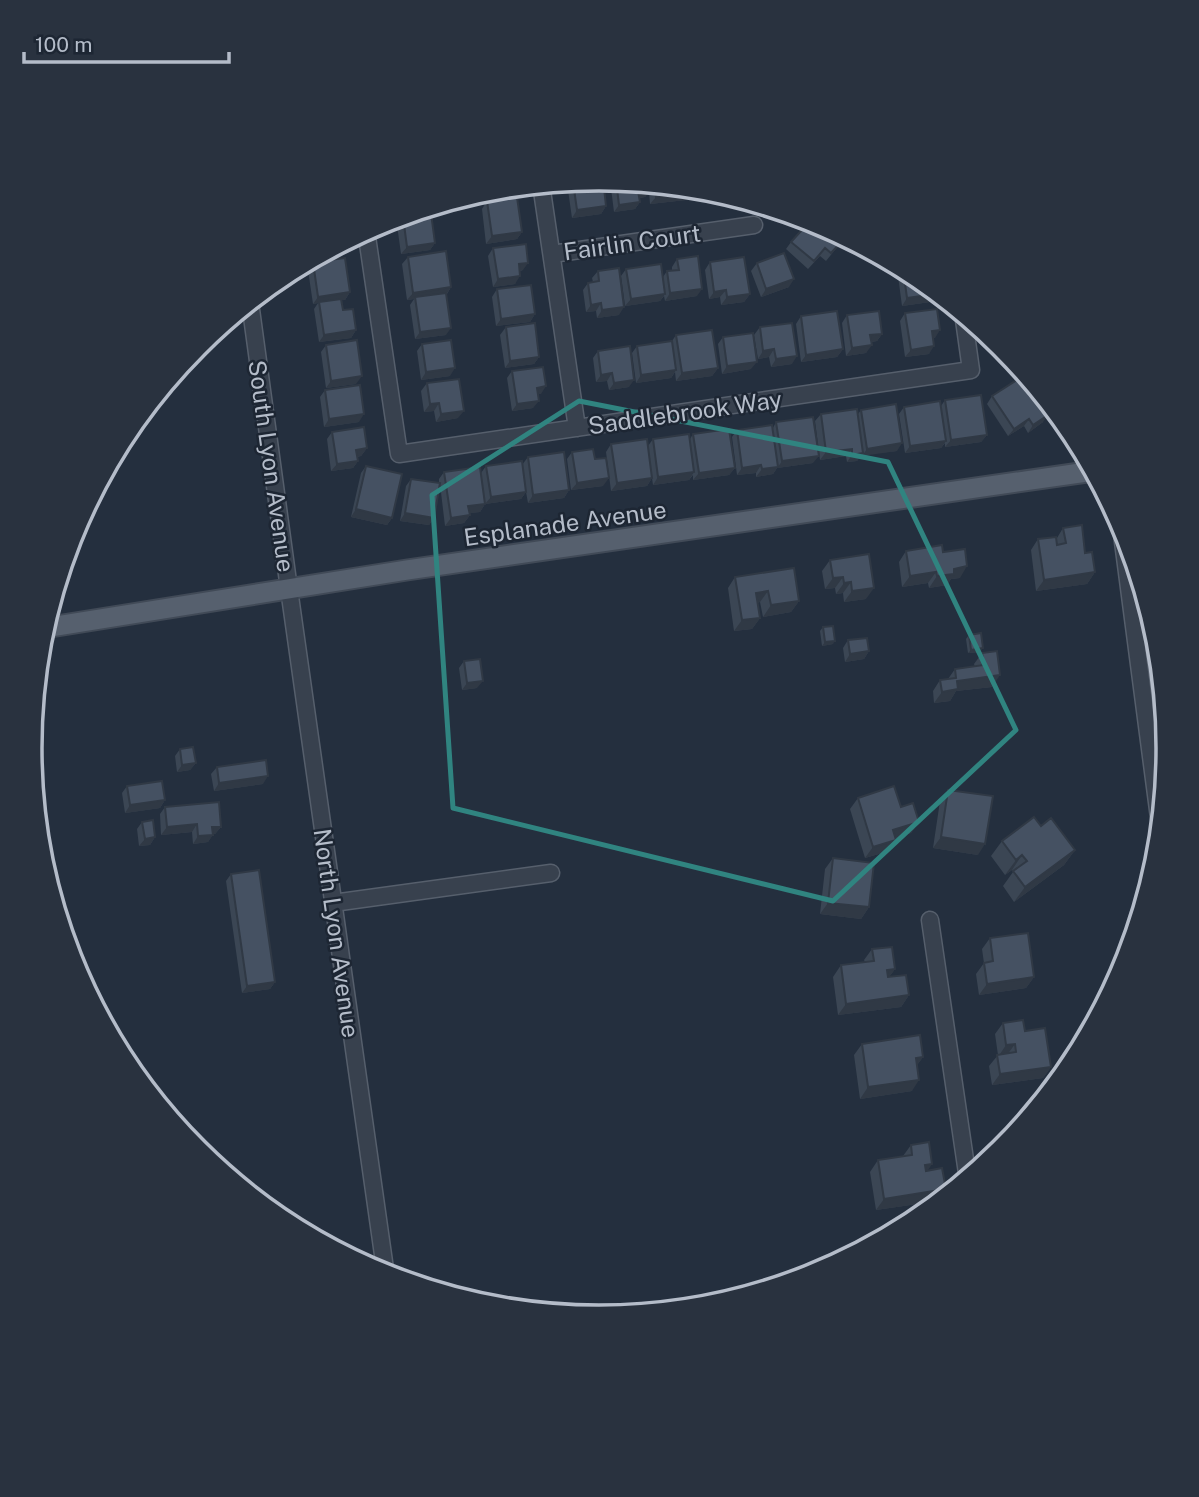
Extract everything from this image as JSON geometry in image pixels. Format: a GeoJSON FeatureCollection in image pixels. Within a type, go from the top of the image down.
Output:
{"type":"FeatureCollection","features":[{"type":"Feature","properties":{"kind":"main road","name":"Esplanade Avenue"},"geometry":{"type":"LineString","coordinates":[[56,626],[289,589],[1083,473]]}},
{"type":"Feature","properties":{"kind":"street"},"geometry":{"type":"LineString","coordinates":[[543,194],[577,428]]}},
{"type":"Feature","properties":{"kind":"street","name":"Fairlin Court"},"geometry":{"type":"LineString","coordinates":[[552,254],[754,225]]}},
{"type":"Feature","properties":{"kind":"street","name":"Saddlebrook Way"},"geometry":{"type":"LineString","coordinates":[[368,241],[399,454],[971,370],[965,327]]}},
{"type":"Feature","properties":{"kind":"street","name":"South Lyon Avenue"},"geometry":{"type":"LineString","coordinates":[[251,313],[289,589]]}},
{"type":"Feature","properties":{"kind":"street"},"geometry":{"type":"LineString","coordinates":[[1126,567],[1155,790]]}},
{"type":"Feature","properties":{"kind":"street","name":"North Lyon Avenue"},"geometry":{"type":"LineString","coordinates":[[289,589],[384,1263]]}},
{"type":"Feature","properties":{"kind":"street"},"geometry":{"type":"LineString","coordinates":[[333,903],[551,873]]}},
{"type":"Feature","properties":{"kind":"street"},"geometry":{"type":"LineString","coordinates":[[930,920],[966,1169]]}},
{"type":"Feature","properties":{"kind":"highlighted area"},"geometry":{"type":"Polygon","coordinates":[[[579,401],[888,462],[1016,730],[833,901],[453,808],[432,495],[579,401]]]}},
{"type":"Feature","properties":{"kind":"building"},"geometry":{"type":"Polygon","coordinates":[[[604,191],[606,206],[577,210],[574,192],[604,191]]]}},
{"type":"Feature","properties":{"kind":"building"},"geometry":{"type":"Polygon","coordinates":[[[617,191],[638,192],[640,202],[619,205],[617,191]]]}},
{"type":"Feature","properties":{"kind":"building"},"geometry":{"type":"Polygon","coordinates":[[[517,198],[522,232],[492,236],[487,203],[517,198]]]}},
{"type":"Feature","properties":{"kind":"building"},"geometry":{"type":"Polygon","coordinates":[[[432,217],[435,243],[407,247],[404,227],[432,217]]]}},
{"type":"Feature","properties":{"kind":"building"},"geometry":{"type":"Polygon","coordinates":[[[803,229],[839,245],[831,253],[825,248],[814,261],[791,242],[803,229]]]}},
{"type":"Feature","properties":{"kind":"building"},"geometry":{"type":"Polygon","coordinates":[[[526,244],[528,263],[519,264],[520,276],[498,279],[493,248],[526,244]]]}},
{"type":"Feature","properties":{"kind":"building"},"geometry":{"type":"Polygon","coordinates":[[[446,251],[451,287],[413,293],[408,257],[446,251]]]}},
{"type":"Feature","properties":{"kind":"building"},"geometry":{"type":"Polygon","coordinates":[[[784,253],[794,279],[766,289],[757,263],[784,253]]]}},
{"type":"Feature","properties":{"kind":"building"},"geometry":{"type":"Polygon","coordinates":[[[698,256],[702,289],[670,293],[667,271],[679,270],[677,259],[698,256]]]}},
{"type":"Feature","properties":{"kind":"building"},"geometry":{"type":"Polygon","coordinates":[[[744,257],[750,294],[727,297],[726,290],[714,292],[710,262],[744,257]]]}},
{"type":"Feature","properties":{"kind":"building"},"geometry":{"type":"Polygon","coordinates":[[[345,258],[350,292],[318,297],[314,270],[332,260],[345,258]]]}},
{"type":"Feature","properties":{"kind":"building"},"geometry":{"type":"Polygon","coordinates":[[[661,264],[665,294],[631,299],[626,269],[661,264]]]}},
{"type":"Feature","properties":{"kind":"building"},"geometry":{"type":"Polygon","coordinates":[[[619,268],[624,307],[602,310],[601,303],[591,305],[588,283],[599,281],[598,271],[619,268]]]}},
{"type":"Feature","properties":{"kind":"building"},"geometry":{"type":"Polygon","coordinates":[[[905,282],[924,296],[907,298],[905,282]]]}},
{"type":"Feature","properties":{"kind":"building"},"geometry":{"type":"Polygon","coordinates":[[[531,285],[535,314],[501,319],[497,289],[531,285]]]}},
{"type":"Feature","properties":{"kind":"building"},"geometry":{"type":"Polygon","coordinates":[[[446,293],[451,328],[420,332],[415,297],[446,293]]]}},
{"type":"Feature","properties":{"kind":"building"},"geometry":{"type":"Polygon","coordinates":[[[341,299],[343,310],[353,309],[356,330],[324,335],[319,302],[341,299]]]}},
{"type":"Feature","properties":{"kind":"building"},"geometry":{"type":"Polygon","coordinates":[[[937,309],[940,330],[932,331],[934,346],[911,350],[905,313],[937,309]]]}},
{"type":"Feature","properties":{"kind":"building"},"geometry":{"type":"Polygon","coordinates":[[[837,311],[843,349],[806,355],[801,316],[837,311]]]}},
{"type":"Feature","properties":{"kind":"building"},"geometry":{"type":"Polygon","coordinates":[[[879,311],[882,334],[870,335],[872,345],[852,348],[847,315],[879,311]]]}},
{"type":"Feature","properties":{"kind":"building"},"geometry":{"type":"Polygon","coordinates":[[[535,323],[539,357],[510,361],[506,327],[535,323]]]}},
{"type":"Feature","properties":{"kind":"building"},"geometry":{"type":"Polygon","coordinates":[[[792,323],[797,356],[776,359],[774,349],[763,351],[760,327],[792,323]]]}},
{"type":"Feature","properties":{"kind":"building"},"geometry":{"type":"Polygon","coordinates":[[[712,330],[718,368],[682,373],[676,335],[712,330]]]}},
{"type":"Feature","properties":{"kind":"building"},"geometry":{"type":"Polygon","coordinates":[[[753,333],[757,362],[727,366],[723,337],[753,333]]]}},
{"type":"Feature","properties":{"kind":"building"},"geometry":{"type":"Polygon","coordinates":[[[357,340],[362,376],[331,381],[326,345],[357,340]]]}},
{"type":"Feature","properties":{"kind":"building"},"geometry":{"type":"Polygon","coordinates":[[[451,340],[455,368],[426,372],[422,344],[451,340]]]}},
{"type":"Feature","properties":{"kind":"building"},"geometry":{"type":"Polygon","coordinates":[[[672,341],[676,370],[641,375],[637,346],[672,341]]]}},
{"type":"Feature","properties":{"kind":"building"},"geometry":{"type":"Polygon","coordinates":[[[630,346],[634,380],[614,383],[612,373],[601,375],[598,351],[630,346]]]}},
{"type":"Feature","properties":{"kind":"building"},"geometry":{"type":"Polygon","coordinates":[[[543,367],[546,386],[537,388],[539,401],[517,404],[512,371],[543,367]]]}},
{"type":"Feature","properties":{"kind":"building"},"geometry":{"type":"Polygon","coordinates":[[[459,379],[464,411],[441,414],[439,403],[430,404],[427,383],[459,379]]]}},
{"type":"Feature","properties":{"kind":"building"},"geometry":{"type":"Polygon","coordinates":[[[1018,379],[1047,416],[1033,425],[1029,419],[1014,429],[992,396],[1018,379]]]}},
{"type":"Feature","properties":{"kind":"building"},"geometry":{"type":"Polygon","coordinates":[[[360,385],[364,414],[329,419],[325,390],[360,385]]]}},
{"type":"Feature","properties":{"kind":"building"},"geometry":{"type":"Polygon","coordinates":[[[981,395],[987,435],[951,440],[945,400],[981,395]]]}},
{"type":"Feature","properties":{"kind":"building"},"geometry":{"type":"Polygon","coordinates":[[[940,401],[946,441],[910,446],[904,407],[940,401]]]}},
{"type":"Feature","properties":{"kind":"building"},"geometry":{"type":"Polygon","coordinates":[[[896,404],[902,443],[867,449],[861,410],[896,404]]]}},
{"type":"Feature","properties":{"kind":"building"},"geometry":{"type":"Polygon","coordinates":[[[857,409],[863,453],[852,455],[852,449],[826,452],[821,414],[857,409]]]}},
{"type":"Feature","properties":{"kind":"building"},"geometry":{"type":"Polygon","coordinates":[[[813,417],[819,456],[782,461],[776,422],[813,417]]]}},
{"type":"Feature","properties":{"kind":"building"},"geometry":{"type":"Polygon","coordinates":[[[772,425],[778,467],[762,469],[761,465],[742,468],[737,430],[772,425]]]}},
{"type":"Feature","properties":{"kind":"building"},"geometry":{"type":"Polygon","coordinates":[[[364,427],[367,448],[356,450],[358,461],[337,464],[332,432],[364,427]]]}},
{"type":"Feature","properties":{"kind":"building"},"geometry":{"type":"Polygon","coordinates":[[[729,429],[735,468],[699,473],[693,434],[729,429]]]}},
{"type":"Feature","properties":{"kind":"building"},"geometry":{"type":"Polygon","coordinates":[[[689,434],[694,472],[658,477],[653,439],[689,434]]]}},
{"type":"Feature","properties":{"kind":"building"},"geometry":{"type":"Polygon","coordinates":[[[647,439],[652,478],[617,483],[611,444],[647,439]]]}},
{"type":"Feature","properties":{"kind":"building"},"geometry":{"type":"Polygon","coordinates":[[[593,449],[595,459],[606,458],[609,478],[577,483],[572,452],[593,449]]]}},
{"type":"Feature","properties":{"kind":"building"},"geometry":{"type":"Polygon","coordinates":[[[564,452],[569,490],[533,495],[528,457],[564,452]]]}},
{"type":"Feature","properties":{"kind":"building"},"geometry":{"type":"Polygon","coordinates":[[[522,461],[526,492],[491,497],[486,466],[522,461]]]}},
{"type":"Feature","properties":{"kind":"building"},"geometry":{"type":"Polygon","coordinates":[[[366,466],[402,474],[392,518],[356,509],[366,466]]]}},
{"type":"Feature","properties":{"kind":"building"},"geometry":{"type":"Polygon","coordinates":[[[480,467],[485,504],[468,506],[470,515],[451,518],[444,472],[480,467]]]}},
{"type":"Feature","properties":{"kind":"building"},"geometry":{"type":"Polygon","coordinates":[[[411,479],[440,483],[434,518],[405,513],[411,479]]]}},
{"type":"Feature","properties":{"kind":"building"},"geometry":{"type":"Polygon","coordinates":[[[1082,525],[1085,553],[1092,552],[1095,572],[1044,580],[1038,539],[1056,537],[1057,545],[1066,543],[1063,528],[1082,525]]]}},
{"type":"Feature","properties":{"kind":"building"},"geometry":{"type":"Polygon","coordinates":[[[942,545],[943,552],[965,549],[967,566],[954,569],[954,574],[937,576],[936,572],[910,576],[906,551],[942,545]]]}},
{"type":"Feature","properties":{"kind":"building"},"geometry":{"type":"Polygon","coordinates":[[[869,554],[874,588],[852,591],[851,582],[844,583],[843,577],[833,578],[830,560],[869,554]]]}},
{"type":"Feature","properties":{"kind":"building"},"geometry":{"type":"Polygon","coordinates":[[[794,568],[799,601],[771,605],[768,591],[756,593],[760,618],[742,620],[735,577],[794,568]]]}},
{"type":"Feature","properties":{"kind":"building"},"geometry":{"type":"Polygon","coordinates":[[[833,626],[835,641],[825,642],[823,627],[833,626]]]}},
{"type":"Feature","properties":{"kind":"building"},"geometry":{"type":"Polygon","coordinates":[[[981,633],[983,648],[971,650],[969,635],[981,633]]]}},
{"type":"Feature","properties":{"kind":"building"},"geometry":{"type":"Polygon","coordinates":[[[867,638],[869,651],[850,654],[848,640],[867,638]]]}},
{"type":"Feature","properties":{"kind":"building"},"geometry":{"type":"Polygon","coordinates":[[[997,651],[1000,675],[957,681],[958,689],[942,692],[940,680],[956,678],[955,669],[984,665],[982,653],[997,651]]]}},
{"type":"Feature","properties":{"kind":"building"},"geometry":{"type":"Polygon","coordinates":[[[480,659],[483,681],[467,683],[464,661],[480,659]]]}},
{"type":"Feature","properties":{"kind":"building"},"geometry":{"type":"Polygon","coordinates":[[[193,747],[196,763],[182,765],[180,749],[193,747]]]}},
{"type":"Feature","properties":{"kind":"building"},"geometry":{"type":"Polygon","coordinates":[[[266,760],[268,776],[219,783],[217,767],[266,760]]]}},
{"type":"Feature","properties":{"kind":"building"},"geometry":{"type":"Polygon","coordinates":[[[162,781],[165,800],[130,805],[127,786],[162,781]]]}},
{"type":"Feature","properties":{"kind":"building"},"geometry":{"type":"Polygon","coordinates":[[[894,786],[901,807],[913,803],[919,822],[893,830],[896,840],[873,847],[858,798],[894,786]]]}},
{"type":"Feature","properties":{"kind":"building"},"geometry":{"type":"Polygon","coordinates":[[[948,790],[993,796],[985,844],[941,837],[948,790]]]}},
{"type":"Feature","properties":{"kind":"building"},"geometry":{"type":"Polygon","coordinates":[[[219,802],[221,827],[212,827],[213,835],[198,836],[197,824],[167,827],[165,807],[219,802]]]}},
{"type":"Feature","properties":{"kind":"building"},"geometry":{"type":"Polygon","coordinates":[[[1034,817],[1041,826],[1051,818],[1075,850],[1025,887],[1013,871],[1027,861],[1022,855],[1016,860],[1002,841],[1034,817]]]}},
{"type":"Feature","properties":{"kind":"building"},"geometry":{"type":"Polygon","coordinates":[[[153,820],[155,837],[145,839],[142,822],[153,820]]]}},
{"type":"Feature","properties":{"kind":"building"},"geometry":{"type":"Polygon","coordinates":[[[833,858],[874,863],[869,907],[828,903],[833,858]]]}},
{"type":"Feature","properties":{"kind":"building"},"geometry":{"type":"Polygon","coordinates":[[[259,870],[275,982],[247,986],[231,874],[259,870]]]}},
{"type":"Feature","properties":{"kind":"building"},"geometry":{"type":"Polygon","coordinates":[[[1028,933],[1034,977],[987,984],[984,963],[993,961],[990,938],[1028,933]]]}},
{"type":"Feature","properties":{"kind":"building"},"geometry":{"type":"Polygon","coordinates":[[[892,947],[895,969],[887,970],[888,977],[906,975],[909,995],[846,1004],[841,965],[874,961],[872,949],[892,947]]]}},
{"type":"Feature","properties":{"kind":"building"},"geometry":{"type":"Polygon","coordinates":[[[1023,1020],[1025,1031],[1045,1028],[1051,1067],[1000,1074],[997,1055],[1016,1052],[1015,1044],[1006,1045],[1003,1023],[1023,1020]]]}},
{"type":"Feature","properties":{"kind":"building"},"geometry":{"type":"Polygon","coordinates":[[[920,1035],[923,1057],[916,1058],[919,1080],[868,1087],[862,1044],[920,1035]]]}},
{"type":"Feature","properties":{"kind":"building"},"geometry":{"type":"Polygon","coordinates":[[[929,1142],[932,1164],[925,1165],[926,1171],[942,1168],[945,1186],[940,1190],[884,1199],[878,1160],[912,1155],[911,1145],[929,1142]]]}}]}
